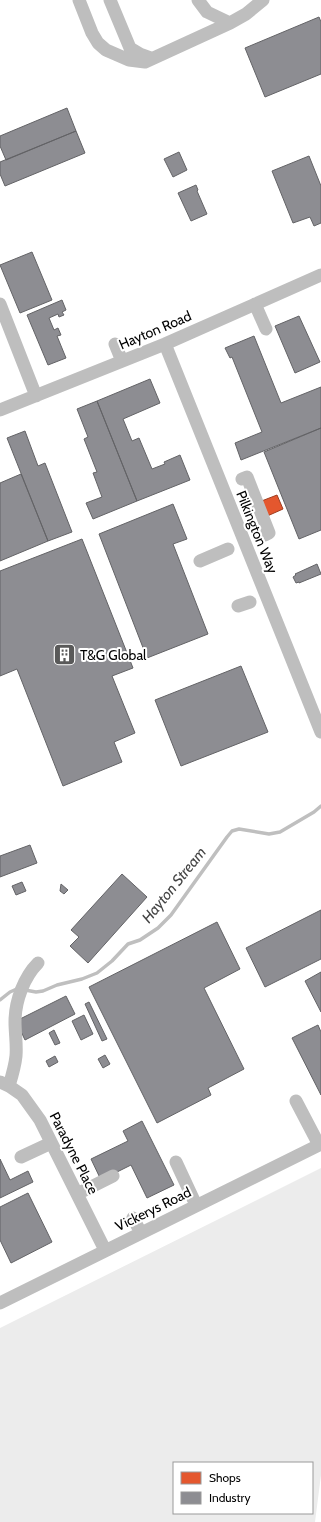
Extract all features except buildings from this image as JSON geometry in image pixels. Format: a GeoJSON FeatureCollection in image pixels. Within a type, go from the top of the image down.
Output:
{"type":"FeatureCollection","features":[{"type":"Feature","properties":{"kind":"street"},"geometry":{"type":"LineString","coordinates":[[79,0],[92,33],[98,43],[106,50],[130,60],[145,62],[230,23],[246,14],[263,0]]}},
{"type":"Feature","properties":{"kind":"street"},"geometry":{"type":"LineString","coordinates":[[110,0],[130,48],[140,54],[153,58]]}},
{"type":"Feature","properties":{"kind":"street"},"geometry":{"type":"LineString","coordinates":[[198,0],[208,12],[230,23]]}},
{"type":"Feature","properties":{"kind":"street","name":"Hayton Road"},"geometry":{"type":"LineString","coordinates":[[0,410],[165,344],[321,275]]}},
{"type":"Feature","properties":{"kind":"street"},"geometry":{"type":"LineString","coordinates":[[0,304],[3,320],[36,396]]}},
{"type":"Feature","properties":{"kind":"street"},"geometry":{"type":"LineString","coordinates":[[255,304],[266,330]]}},
{"type":"Feature","properties":{"kind":"street"},"geometry":{"type":"LineString","coordinates":[[115,344],[122,361]]}},
{"type":"Feature","properties":{"kind":"street","name":"Pilkington Way"},"geometry":{"type":"LineString","coordinates":[[165,344],[321,732]]}},
{"type":"Feature","properties":{"kind":"street"},"geometry":{"type":"LineString","coordinates":[[242,479],[247,477],[269,533],[265,535]]}},
{"type":"Feature","properties":{"kind":"street"},"geometry":{"type":"LineString","coordinates":[[200,561],[228,549]]}},
{"type":"Feature","properties":{"kind":"street"},"geometry":{"type":"LineString","coordinates":[[2,1083],[16,1056],[15,1020],[22,989],[30,971],[38,963]]}},
{"type":"Feature","properties":{"kind":"street","name":"Paradyne Place"},"geometry":{"type":"LineString","coordinates":[[2,1083],[22,1094],[40,1120],[105,1250]]}},
{"type":"Feature","properties":{"kind":"street"},"geometry":{"type":"LineString","coordinates":[[296,1101],[320,1144]]}},
{"type":"Feature","properties":{"kind":"street"},"geometry":{"type":"LineString","coordinates":[[21,1157],[51,1143]]}},
{"type":"Feature","properties":{"kind":"street","name":"Vickerys Road"},"geometry":{"type":"LineString","coordinates":[[0,1303],[320,1144]]}},
{"type":"Feature","properties":{"kind":"street"},"geometry":{"type":"LineString","coordinates":[[176,1162],[196,1205]]}},
{"type":"Feature","properties":{"kind":"street"},"geometry":{"type":"LineString","coordinates":[[77,1194],[113,1176]]}},
{"type":"Feature","properties":{"kind":"street"},"geometry":{"type":"LineString","coordinates":[[133,1218],[141,1233]]}},
{"type":"Feature","properties":{"kind":"shaded area"},"geometry":{"type":"Polygon","coordinates":[[[321,1168],[321,1475],[315,1522],[0,1522],[0,1328],[321,1168]]]}},
{"type":"Feature","properties":{"kind":"waterway","name":"Hayton Stream"},"geometry":{"type":"LineString","coordinates":[[25,990],[36,992],[43,991],[57,985],[82,979],[97,973],[112,961],[128,944],[140,940],[158,928],[171,915],[232,831],[239,829],[269,834],[280,832],[314,812],[321,806]]}},
{"type":"Feature","properties":{"kind":"waterway","name":"Hayton Stream"},"geometry":{"type":"LineString","coordinates":[[0,1000],[10,992],[19,988]]}},
{"type":"Feature","properties":{"kind":"place","name":"T&G Global"},"geometry":{"type":"Point","coordinates":[64,655]}}]}
